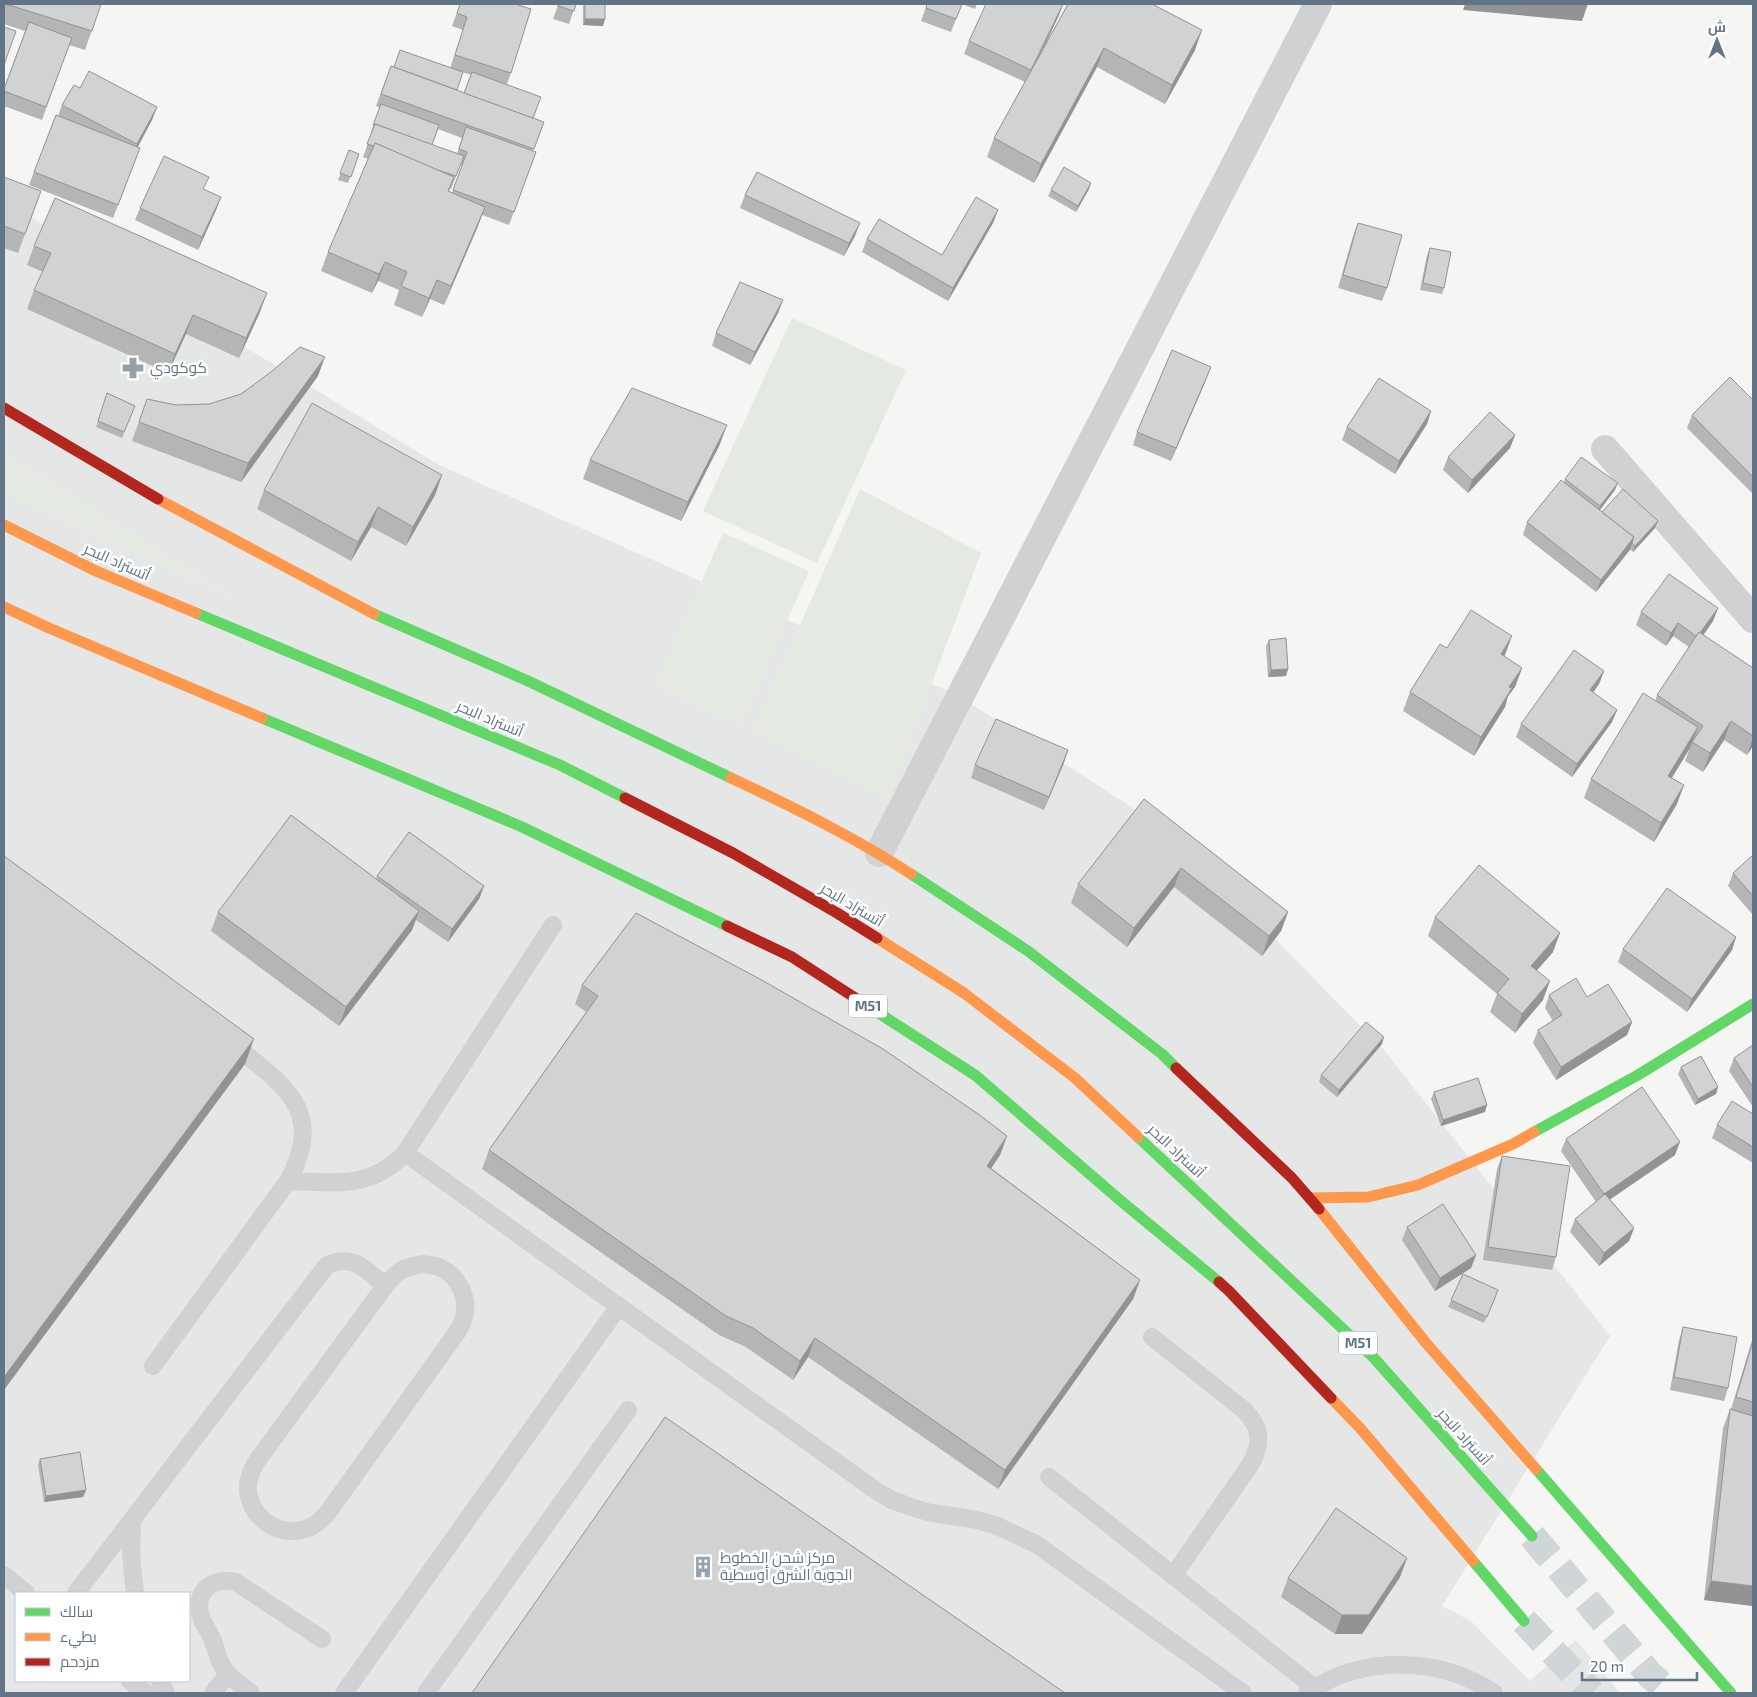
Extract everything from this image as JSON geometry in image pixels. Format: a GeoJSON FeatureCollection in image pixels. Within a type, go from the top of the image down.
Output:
{"type":"FeatureCollection","features":[{"type":"Feature","properties":{"kind":"main road"},"geometry":{"type":"LineString","coordinates":[[4,408],[135,487],[371,613],[526,680],[801,812],[879,853],[1028,951],[1162,1054],[1292,1178],[1426,1343],[1731,1693]]}},
{"type":"Feature","properties":{"kind":"main road","name":"أتستراد البحر"},"geometry":{"type":"LineString","coordinates":[[4,526],[96,571],[560,765],[733,853],[837,913],[964,993],[1075,1078],[1374,1358],[1532,1536]]}},
{"type":"Feature","properties":{"kind":"main road","name":"M51"},"geometry":{"type":"LineString","coordinates":[[4,607],[48,628],[529,830],[792,958],[975,1075],[1229,1291],[1360,1428],[1524,1621]]}},
{"type":"Feature","properties":{"kind":"main road"},"geometry":{"type":"LineString","coordinates":[[1310,1198],[1368,1197],[1418,1185],[1513,1144],[1638,1075],[1753,1004]]}},
{"type":"Feature","properties":{"kind":"street"},"geometry":{"type":"LineString","coordinates":[[879,853],[1318,4]]}},
{"type":"Feature","properties":{"kind":"street"},"geometry":{"type":"LineString","coordinates":[[1604,449],[1753,619]]}},
{"type":"Feature","properties":{"kind":"lane"},"geometry":{"type":"LineString","coordinates":[[288,1181],[339,1182],[369,1178],[383,1173],[395,1164],[406,1153],[554,926]]}},
{"type":"Feature","properties":{"kind":"lane"},"geometry":{"type":"LineString","coordinates":[[153,1366],[288,1181],[298,1162],[303,1144],[302,1125],[298,1107],[287,1091],[216,1030]]}},
{"type":"Feature","properties":{"kind":"lane"},"geometry":{"type":"LineString","coordinates":[[406,1153],[875,1490],[892,1500],[912,1508],[931,1513],[974,1519],[995,1525],[1036,1544],[1243,1693]]}},
{"type":"Feature","properties":{"kind":"lane"},"geometry":{"type":"LineString","coordinates":[[77,1592],[327,1265],[346,1260],[356,1263],[385,1286]]}},
{"type":"Feature","properties":{"kind":"lane"},"geometry":{"type":"LineString","coordinates":[[423,1264],[439,1267],[451,1275],[461,1287],[465,1303],[464,1317],[458,1331],[326,1515],[314,1525],[300,1530],[285,1531],[270,1526],[258,1516],[251,1504],[248,1489],[250,1474],[257,1461],[385,1286],[395,1274],[408,1266],[423,1264]]}},
{"type":"Feature","properties":{"kind":"lane"},"geometry":{"type":"LineString","coordinates":[[344,1693],[619,1306]]}},
{"type":"Feature","properties":{"kind":"lane"},"geometry":{"type":"LineString","coordinates":[[1152,1336],[1244,1410],[1254,1422],[1259,1436],[1258,1446],[1250,1465],[1173,1576]]}},
{"type":"Feature","properties":{"kind":"lane"},"geometry":{"type":"LineString","coordinates":[[426,1693],[628,1410]]}},
{"type":"Feature","properties":{"kind":"lane"},"geometry":{"type":"LineString","coordinates":[[1049,1477],[1173,1576],[1311,1691],[1341,1675],[1399,1664],[1428,1667],[1457,1674],[1484,1686],[1494,1693]]}},
{"type":"Feature","properties":{"kind":"lane"},"geometry":{"type":"LineString","coordinates":[[132,1521],[131,1556],[135,1592]]}},
{"type":"Feature","properties":{"kind":"lane"},"geometry":{"type":"LineString","coordinates":[[4,1574],[25,1592]]}},
{"type":"Feature","properties":{"kind":"lane"},"geometry":{"type":"LineString","coordinates":[[251,1693],[228,1674],[222,1666],[200,1613],[199,1603],[202,1594],[208,1586],[217,1581],[236,1582],[322,1639]]}},
{"type":"Feature","properties":{"kind":"lane"},"geometry":{"type":"LineString","coordinates":[[213,1693],[228,1674]]}},
{"type":"Feature","properties":{"kind":"lane"},"geometry":{"type":"LineString","coordinates":[[131,1682],[146,1693]]}},
{"type":"Feature","properties":{"kind":"shaded area"},"geometry":{"type":"Polygon","coordinates":[[[4,201],[441,466],[957,695],[1149,818],[1207,869],[1384,1050],[1610,1336],[1442,1606],[1471,1621],[1530,1681],[1576,1640],[1620,1693],[4,1693],[4,201]]]}},
{"type":"Feature","properties":{"kind":"shaded area"},"geometry":{"type":"Polygon","coordinates":[[[792,318],[906,370],[817,563],[703,511],[792,318]]]}},
{"type":"Feature","properties":{"kind":"shaded area"},"geometry":{"type":"Polygon","coordinates":[[[4,453],[241,602],[4,494],[4,453]]]}},
{"type":"Feature","properties":{"kind":"shaded area"},"geometry":{"type":"Polygon","coordinates":[[[860,489],[981,553],[888,799],[753,732],[860,489]]]}},
{"type":"Feature","properties":{"kind":"shaded area"},"geometry":{"type":"Polygon","coordinates":[[[723,533],[809,571],[741,725],[655,687],[723,533]]]}},
{"type":"Feature","properties":{"kind":"building"},"geometry":{"type":"Polygon","coordinates":[[[6,4],[101,4],[92,31],[6,4]]]}},
{"type":"Feature","properties":{"kind":"building"},"geometry":{"type":"Polygon","coordinates":[[[460,4],[515,4],[531,9],[511,73],[455,55],[467,17],[457,13],[460,4]]]}},
{"type":"Feature","properties":{"kind":"building"},"geometry":{"type":"Polygon","coordinates":[[[559,4],[576,4],[574,11],[558,6],[559,4]]]}},
{"type":"Feature","properties":{"kind":"building"},"geometry":{"type":"Polygon","coordinates":[[[585,4],[605,4],[605,19],[585,19],[585,4]]]}},
{"type":"Feature","properties":{"kind":"building"},"geometry":{"type":"Polygon","coordinates":[[[927,4],[962,4],[956,19],[926,8],[927,4]]]}},
{"type":"Feature","properties":{"kind":"building"},"geometry":{"type":"Polygon","coordinates":[[[986,4],[1063,4],[1031,70],[969,41],[986,4]]]}},
{"type":"Feature","properties":{"kind":"building"},"geometry":{"type":"Polygon","coordinates":[[[1068,4],[1152,4],[1202,30],[1172,85],[1104,48],[1041,164],[994,138],[1068,4]]]}},
{"type":"Feature","properties":{"kind":"building"},"geometry":{"type":"Polygon","coordinates":[[[29,22],[72,38],[46,107],[4,91],[29,22]]]}},
{"type":"Feature","properties":{"kind":"building"},"geometry":{"type":"Polygon","coordinates":[[[4,27],[16,31],[4,65],[4,27]]]}},
{"type":"Feature","properties":{"kind":"building"},"geometry":{"type":"Polygon","coordinates":[[[400,50],[463,72],[457,90],[394,67],[400,50]]]}},
{"type":"Feature","properties":{"kind":"building"},"geometry":{"type":"Polygon","coordinates":[[[391,66],[544,122],[534,149],[381,94],[391,66]]]}},
{"type":"Feature","properties":{"kind":"building"},"geometry":{"type":"Polygon","coordinates":[[[89,71],[157,107],[137,144],[62,105],[74,85],[80,88],[89,71]]]}},
{"type":"Feature","properties":{"kind":"building"},"geometry":{"type":"Polygon","coordinates":[[[472,72],[541,97],[533,118],[464,93],[472,72]]]}},
{"type":"Feature","properties":{"kind":"building"},"geometry":{"type":"Polygon","coordinates":[[[381,104],[439,125],[432,145],[375,124],[373,125],[381,104]]]}},
{"type":"Feature","properties":{"kind":"building"},"geometry":{"type":"Polygon","coordinates":[[[56,115],[140,148],[118,205],[34,172],[56,115]]]}},
{"type":"Feature","properties":{"kind":"building"},"geometry":{"type":"Polygon","coordinates":[[[375,124],[464,156],[456,176],[429,167],[375,143],[374,146],[367,144],[375,124]]]}},
{"type":"Feature","properties":{"kind":"building"},"geometry":{"type":"Polygon","coordinates":[[[466,127],[536,152],[514,212],[453,190],[467,152],[459,149],[466,127]]]}},
{"type":"Feature","properties":{"kind":"building"},"geometry":{"type":"Polygon","coordinates":[[[375,143],[454,177],[448,191],[485,207],[451,286],[437,280],[429,298],[401,286],[407,272],[385,262],[379,274],[328,252],[375,143]]]}},
{"type":"Feature","properties":{"kind":"building"},"geometry":{"type":"Polygon","coordinates":[[[349,150],[359,154],[351,177],[340,173],[349,150]]]}},
{"type":"Feature","properties":{"kind":"building"},"geometry":{"type":"Polygon","coordinates":[[[164,156],[209,177],[203,189],[221,197],[202,237],[140,208],[164,156]]]}},
{"type":"Feature","properties":{"kind":"building"},"geometry":{"type":"Polygon","coordinates":[[[1064,167],[1091,183],[1078,206],[1051,190],[1064,167]]]}},
{"type":"Feature","properties":{"kind":"building"},"geometry":{"type":"Polygon","coordinates":[[[757,172],[860,223],[849,243],[745,195],[757,172]]]}},
{"type":"Feature","properties":{"kind":"building"},"geometry":{"type":"Polygon","coordinates":[[[4,177],[41,191],[25,234],[4,226],[4,177]]]}},
{"type":"Feature","properties":{"kind":"building"},"geometry":{"type":"Polygon","coordinates":[[[976,197],[998,210],[953,288],[867,239],[879,219],[942,255],[976,197]]]}},
{"type":"Feature","properties":{"kind":"building"},"geometry":{"type":"Polygon","coordinates":[[[55,198],[267,293],[246,338],[193,315],[175,354],[34,290],[51,253],[34,246],[55,198]]]}},
{"type":"Feature","properties":{"kind":"building"},"geometry":{"type":"Polygon","coordinates":[[[1358,223],[1402,235],[1387,288],[1343,275],[1358,223]]]}},
{"type":"Feature","properties":{"kind":"building"},"geometry":{"type":"Polygon","coordinates":[[[1430,248],[1451,252],[1444,288],[1423,283],[1430,248]]]}},
{"type":"Feature","properties":{"kind":"building"},"geometry":{"type":"Polygon","coordinates":[[[740,282],[783,300],[755,352],[716,333],[740,282]]]}},
{"type":"Feature","properties":{"kind":"building"},"geometry":{"type":"Polygon","coordinates":[[[300,347],[325,357],[248,463],[139,422],[147,399],[176,405],[209,404],[241,394],[300,347]]]}},
{"type":"Feature","properties":{"kind":"building"},"geometry":{"type":"Polygon","coordinates":[[[1172,350],[1211,367],[1176,448],[1137,432],[1172,350]]]}},
{"type":"Feature","properties":{"kind":"building"},"geometry":{"type":"Polygon","coordinates":[[[1730,377],[1753,400],[1753,477],[1692,415],[1730,377]]]}},
{"type":"Feature","properties":{"kind":"building"},"geometry":{"type":"Polygon","coordinates":[[[1379,378],[1431,411],[1399,461],[1347,427],[1379,378]]]}},
{"type":"Feature","properties":{"kind":"building"},"geometry":{"type":"Polygon","coordinates":[[[632,388],[727,425],[688,502],[590,460],[632,388]]]}},
{"type":"Feature","properties":{"kind":"building"},"geometry":{"type":"Polygon","coordinates":[[[107,393],[135,406],[124,432],[98,421],[107,393]]]}},
{"type":"Feature","properties":{"kind":"building"},"geometry":{"type":"Polygon","coordinates":[[[312,403],[442,475],[413,527],[378,507],[358,542],[264,490],[312,403]]]}},
{"type":"Feature","properties":{"kind":"building"},"geometry":{"type":"Polygon","coordinates":[[[1490,412],[1515,435],[1472,480],[1448,457],[1490,412]]]}},
{"type":"Feature","properties":{"kind":"building"},"geometry":{"type":"Polygon","coordinates":[[[1581,457],[1618,483],[1600,506],[1565,479],[1581,457]]]}},
{"type":"Feature","properties":{"kind":"building"},"geometry":{"type":"Polygon","coordinates":[[[1561,480],[1634,537],[1601,580],[1527,522],[1561,480]]]}},
{"type":"Feature","properties":{"kind":"building"},"geometry":{"type":"Polygon","coordinates":[[[1623,489],[1658,521],[1635,546],[1632,543],[1634,537],[1602,512],[1623,489]]]}},
{"type":"Feature","properties":{"kind":"building"},"geometry":{"type":"Polygon","coordinates":[[[1669,574],[1718,608],[1696,636],[1678,623],[1671,633],[1641,612],[1669,574]]]}},
{"type":"Feature","properties":{"kind":"building"},"geometry":{"type":"Polygon","coordinates":[[[1471,610],[1512,636],[1501,654],[1522,668],[1509,687],[1512,688],[1481,737],[1410,692],[1440,644],[1447,648],[1471,610]]]}},
{"type":"Feature","properties":{"kind":"building"},"geometry":{"type":"Polygon","coordinates":[[[1699,632],[1753,668],[1753,736],[1731,721],[1710,753],[1692,742],[1703,726],[1657,695],[1699,632]]]}},
{"type":"Feature","properties":{"kind":"building"},"geometry":{"type":"Polygon","coordinates":[[[1286,638],[1288,669],[1271,670],[1269,640],[1286,638]]]}},
{"type":"Feature","properties":{"kind":"building"},"geometry":{"type":"Polygon","coordinates":[[[1574,650],[1604,671],[1590,690],[1617,710],[1577,764],[1521,724],[1574,650]]]}},
{"type":"Feature","properties":{"kind":"building"},"geometry":{"type":"Polygon","coordinates":[[[1643,693],[1698,727],[1668,776],[1684,785],[1661,823],[1591,779],[1643,693]]]}},
{"type":"Feature","properties":{"kind":"building"},"geometry":{"type":"Polygon","coordinates":[[[996,719],[1068,750],[1049,797],[975,765],[996,719]]]}},
{"type":"Feature","properties":{"kind":"building"},"geometry":{"type":"Polygon","coordinates":[[[1144,799],[1288,912],[1269,936],[1181,868],[1134,928],[1078,884],[1144,799]]]}},
{"type":"Feature","properties":{"kind":"building"},"geometry":{"type":"Polygon","coordinates":[[[291,815],[419,911],[346,1007],[218,912],[291,815]]]}},
{"type":"Feature","properties":{"kind":"building"},"geometry":{"type":"Polygon","coordinates":[[[409,832],[484,886],[452,929],[377,876],[409,832]]]}},
{"type":"Feature","properties":{"kind":"building"},"geometry":{"type":"Polygon","coordinates":[[[1753,855],[1753,896],[1733,873],[1753,855]]]}},
{"type":"Feature","properties":{"kind":"building"},"geometry":{"type":"Polygon","coordinates":[[[4,856],[254,1039],[4,1377],[4,856]]]}},
{"type":"Feature","properties":{"kind":"building"},"geometry":{"type":"Polygon","coordinates":[[[1479,865],[1560,933],[1531,966],[1550,981],[1522,1014],[1497,993],[1509,979],[1435,917],[1479,865]]]}},
{"type":"Feature","properties":{"kind":"building"},"geometry":{"type":"Polygon","coordinates":[[[1667,888],[1736,937],[1692,999],[1623,949],[1667,888]]]}},
{"type":"Feature","properties":{"kind":"building"},"geometry":{"type":"Polygon","coordinates":[[[636,913],[758,978],[883,1049],[981,1116],[1007,1136],[987,1166],[1140,1280],[1005,1470],[815,1338],[800,1361],[753,1328],[726,1316],[489,1150],[598,996],[582,985],[636,913]]]}},
{"type":"Feature","properties":{"kind":"building"},"geometry":{"type":"Polygon","coordinates":[[[1576,978],[1587,997],[1608,984],[1632,1022],[1561,1067],[1538,1030],[1562,1015],[1549,995],[1576,978]]]}},
{"type":"Feature","properties":{"kind":"building"},"geometry":{"type":"Polygon","coordinates":[[[1366,1022],[1384,1037],[1339,1090],[1321,1075],[1366,1022]]]}},
{"type":"Feature","properties":{"kind":"building"},"geometry":{"type":"Polygon","coordinates":[[[1753,1045],[1753,1087],[1734,1058],[1753,1045]]]}},
{"type":"Feature","properties":{"kind":"building"},"geometry":{"type":"Polygon","coordinates":[[[1701,1056],[1718,1087],[1698,1099],[1681,1067],[1701,1056]]]}},
{"type":"Feature","properties":{"kind":"building"},"geometry":{"type":"Polygon","coordinates":[[[1478,1078],[1487,1105],[1443,1120],[1434,1092],[1478,1078]]]}},
{"type":"Feature","properties":{"kind":"building"},"geometry":{"type":"Polygon","coordinates":[[[1642,1087],[1680,1142],[1604,1194],[1566,1139],[1642,1087]]]}},
{"type":"Feature","properties":{"kind":"building"},"geometry":{"type":"Polygon","coordinates":[[[1732,1101],[1753,1114],[1753,1147],[1717,1125],[1732,1101]]]}},
{"type":"Feature","properties":{"kind":"building"},"geometry":{"type":"Polygon","coordinates":[[[1502,1156],[1570,1166],[1556,1257],[1488,1247],[1502,1156]]]}},
{"type":"Feature","properties":{"kind":"building"},"geometry":{"type":"Polygon","coordinates":[[[1605,1194],[1634,1228],[1604,1253],[1575,1219],[1605,1194]]]}},
{"type":"Feature","properties":{"kind":"building"},"geometry":{"type":"Polygon","coordinates":[[[1443,1204],[1476,1255],[1440,1278],[1407,1227],[1443,1204]]]}},
{"type":"Feature","properties":{"kind":"building"},"geometry":{"type":"Polygon","coordinates":[[[1463,1274],[1498,1290],[1487,1317],[1451,1300],[1463,1274]]]}},
{"type":"Feature","properties":{"kind":"building"},"geometry":{"type":"Polygon","coordinates":[[[1683,1327],[1737,1337],[1728,1388],[1674,1377],[1683,1327]]]}},
{"type":"Feature","properties":{"kind":"building"},"geometry":{"type":"Polygon","coordinates":[[[1753,1341],[1753,1402],[1736,1397],[1753,1341]]]}},
{"type":"Feature","properties":{"kind":"building"},"geometry":{"type":"Polygon","coordinates":[[[1730,1409],[1753,1416],[1753,1586],[1711,1581],[1730,1409]]]}},
{"type":"Feature","properties":{"kind":"building","name":"مركز شحن الخطوط الجوية الشرق أوسطية"},"geometry":{"type":"Polygon","coordinates":[[[665,1417],[1065,1693],[472,1693],[665,1417]]]}},
{"type":"Feature","properties":{"kind":"building"},"geometry":{"type":"Polygon","coordinates":[[[80,1452],[86,1490],[46,1496],[40,1459],[80,1452]]]}},
{"type":"Feature","properties":{"kind":"building"},"geometry":{"type":"Polygon","coordinates":[[[1336,1508],[1407,1558],[1369,1615],[1342,1615],[1288,1578],[1336,1508]]]}},
{"type":"Feature","properties":{"kind":"tunnel"},"geometry":{"type":"LineString","coordinates":[[1532,1536],[1650,1675],[1671,1693]]}},
{"type":"Feature","properties":{"kind":"tunnel"},"geometry":{"type":"LineString","coordinates":[[1524,1621],[1592,1693]]}},
{"type":"Feature","properties":{"kind":"traffic: fast"},"geometry":{"type":"LineString","coordinates":[[196,613],[560,765],[625,798]]}},
{"type":"Feature","properties":{"kind":"traffic: fast"},"geometry":{"type":"LineString","coordinates":[[374,614],[526,680],[731,778]]}},
{"type":"Feature","properties":{"kind":"traffic: fast"},"geometry":{"type":"LineString","coordinates":[[262,718],[520,826],[727,926]]}},
{"type":"Feature","properties":{"kind":"traffic: fast"},"geometry":{"type":"LineString","coordinates":[[911,874],[1028,951],[1162,1054],[1176,1068]]}},
{"type":"Feature","properties":{"kind":"traffic: fast"},"geometry":{"type":"LineString","coordinates":[[1534,1132],[1638,1075],[1753,1004]]}},
{"type":"Feature","properties":{"kind":"traffic: fast"},"geometry":{"type":"LineString","coordinates":[[877,1012],[975,1075],[1121,1201],[1219,1282]]}},
{"type":"Feature","properties":{"kind":"traffic: fast"},"geometry":{"type":"LineString","coordinates":[[1138,1137],[1374,1358],[1532,1536]]}},
{"type":"Feature","properties":{"kind":"traffic: fast"},"geometry":{"type":"LineString","coordinates":[[1536,1469],[1731,1693]]}},
{"type":"Feature","properties":{"kind":"traffic: fast"},"geometry":{"type":"LineString","coordinates":[[1473,1561],[1524,1621]]}},
{"type":"Feature","properties":{"kind":"traffic: slow"},"geometry":{"type":"LineString","coordinates":[[158,499],[374,614]]}},
{"type":"Feature","properties":{"kind":"traffic: slow"},"geometry":{"type":"LineString","coordinates":[[4,525],[96,571],[196,613]]}},
{"type":"Feature","properties":{"kind":"traffic: slow"},"geometry":{"type":"LineString","coordinates":[[4,607],[49,628],[262,718]]}},
{"type":"Feature","properties":{"kind":"traffic: slow"},"geometry":{"type":"LineString","coordinates":[[731,778],[823,823],[868,847],[911,874]]}},
{"type":"Feature","properties":{"kind":"traffic: slow"},"geometry":{"type":"LineString","coordinates":[[877,938],[964,993],[1075,1078],[1138,1137]]}},
{"type":"Feature","properties":{"kind":"traffic: slow"},"geometry":{"type":"LineString","coordinates":[[1310,1198],[1368,1197],[1418,1185],[1513,1144],[1534,1132]]}},
{"type":"Feature","properties":{"kind":"traffic: slow"},"geometry":{"type":"LineString","coordinates":[[1319,1209],[1426,1343],[1536,1469]]}},
{"type":"Feature","properties":{"kind":"traffic: slow"},"geometry":{"type":"LineString","coordinates":[[1331,1398],[1360,1428],[1473,1561]]}},
{"type":"Feature","properties":{"kind":"traffic: jam"},"geometry":{"type":"LineString","coordinates":[[4,408],[158,499]]}},
{"type":"Feature","properties":{"kind":"traffic: jam"},"geometry":{"type":"LineString","coordinates":[[625,798],[733,853],[877,938]]}},
{"type":"Feature","properties":{"kind":"traffic: jam"},"geometry":{"type":"LineString","coordinates":[[727,926],[792,957],[877,1012]]}},
{"type":"Feature","properties":{"kind":"traffic: jam"},"geometry":{"type":"LineString","coordinates":[[1176,1068],[1292,1178],[1319,1209]]}},
{"type":"Feature","properties":{"kind":"traffic: jam"},"geometry":{"type":"LineString","coordinates":[[1219,1282],[1331,1398]]}},
{"type":"Feature","properties":{"kind":"place","name":"كوكودي"},"geometry":{"type":"Point","coordinates":[133,368]}},
{"type":"Feature","properties":{"kind":"place","name":"مركز شحن الخطوط الجوية الشرق أوسطية"},"geometry":{"type":"Point","coordinates":[703,1567]}}]}
